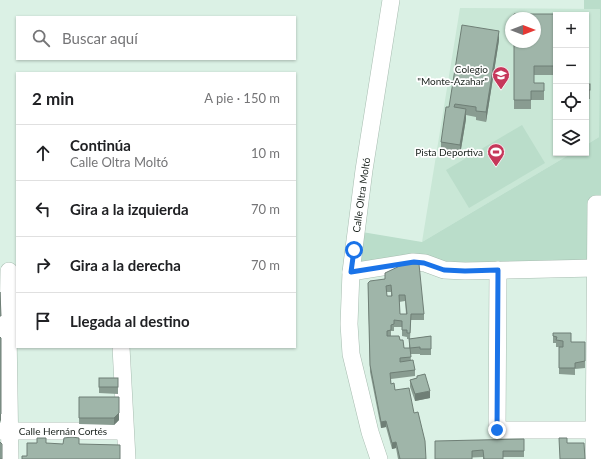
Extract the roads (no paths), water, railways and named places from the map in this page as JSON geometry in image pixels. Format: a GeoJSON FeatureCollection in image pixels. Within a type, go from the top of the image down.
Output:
{"type":"FeatureCollection","features":[{"type":"Feature","properties":{"kind":"street","name":"Calle Oltra Moltó"},"geometry":{"type":"LineString","coordinates":[[379,459],[370,432],[351,354],[349,324],[351,272],[364,170],[391,0]]}},
{"type":"Feature","properties":{"kind":"street"},"geometry":{"type":"LineString","coordinates":[[594,459],[598,430],[594,268],[598,204]]}},
{"type":"Feature","properties":{"kind":"street"},"geometry":{"type":"LineString","coordinates":[[351,272],[414,262],[424,263],[444,270],[465,271],[594,268]]}},
{"type":"Feature","properties":{"kind":"street"},"geometry":{"type":"LineString","coordinates":[[498,270],[497,430],[598,430]]}},
{"type":"Feature","properties":{"kind":"street"},"geometry":{"type":"LineString","coordinates":[[9,271],[5,431],[10,459]]}},
{"type":"Feature","properties":{"kind":"street"},"geometry":{"type":"LineString","coordinates":[[121,348],[127,459]]}},
{"type":"Feature","properties":{"kind":"street","name":"Calle Hernán Cortés"},"geometry":{"type":"LineString","coordinates":[[5,431],[125,431]]}},
{"type":"Feature","properties":{"kind":"place","name":"Colegio \"Monte-Azahar\""},"geometry":{"type":"Point","coordinates":[501,90]}},
{"type":"Feature","properties":{"kind":"place","name":"Pista Deportiva"},"geometry":{"type":"Point","coordinates":[496,167]}}]}
